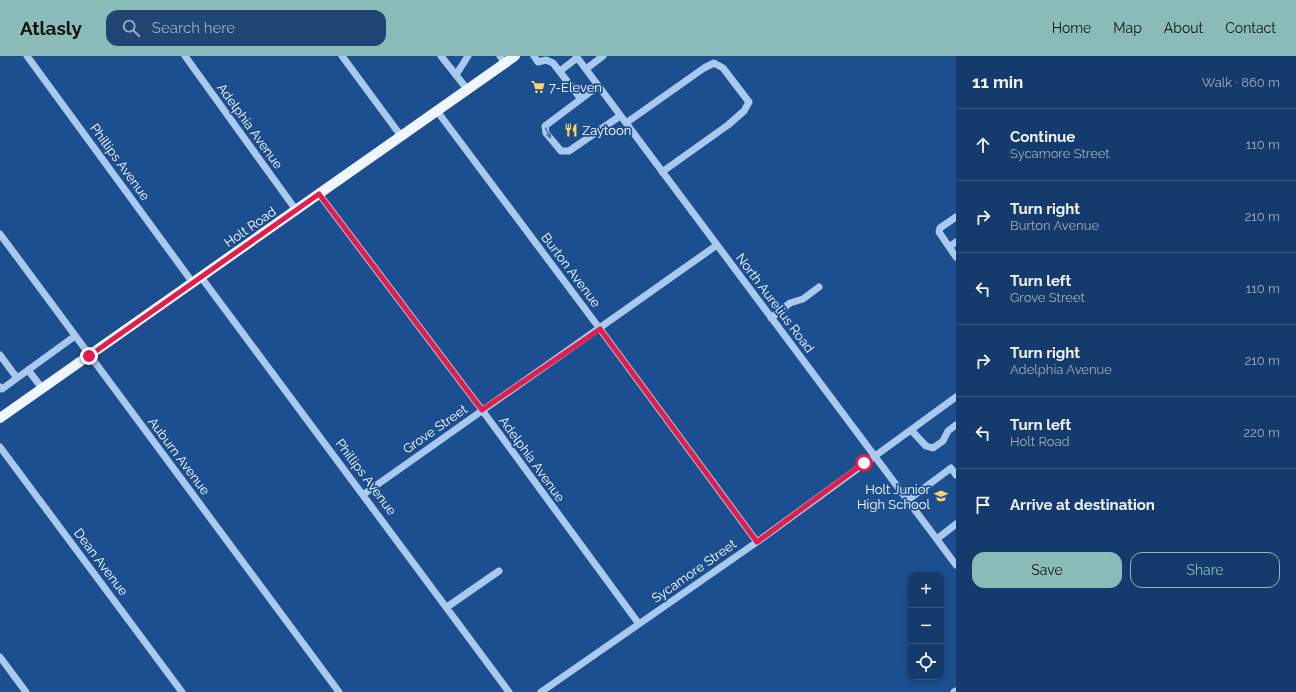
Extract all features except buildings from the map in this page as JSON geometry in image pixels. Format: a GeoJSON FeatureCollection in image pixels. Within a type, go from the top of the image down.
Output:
{"type":"FeatureCollection","features":[{"type":"Feature","properties":{"kind":"main road","name":"Holt Road"},"geometry":{"type":"LineString","coordinates":[[0,418],[437,111],[467,89],[503,59],[515,56]]}},
{"type":"Feature","properties":{"kind":"street","name":"Phillips Avenue"},"geometry":{"type":"LineString","coordinates":[[27,56],[197,280],[364,494],[510,692]]}},
{"type":"Feature","properties":{"kind":"street","name":"Adelphia Avenue"},"geometry":{"type":"LineString","coordinates":[[185,56],[296,210]]}},
{"type":"Feature","properties":{"kind":"street"},"geometry":{"type":"LineString","coordinates":[[342,56],[401,136]]}},
{"type":"Feature","properties":{"kind":"street"},"geometry":{"type":"LineString","coordinates":[[441,56],[467,89]]}},
{"type":"Feature","properties":{"kind":"street"},"geometry":{"type":"LineString","coordinates":[[456,75],[468,56]]}},
{"type":"Feature","properties":{"kind":"street"},"geometry":{"type":"LineString","coordinates":[[534,56],[538,62],[550,61],[560,71],[581,99]]}},
{"type":"Feature","properties":{"kind":"street"},"geometry":{"type":"LineString","coordinates":[[586,69],[603,56]]}},
{"type":"Feature","properties":{"kind":"street"},"geometry":{"type":"LineString","coordinates":[[560,71],[576,57]]}},
{"type":"Feature","properties":{"kind":"street","name":"North Aurelius Road"},"geometry":{"type":"LineString","coordinates":[[576,57],[956,565]]}},
{"type":"Feature","properties":{"kind":"street"},"geometry":{"type":"LineString","coordinates":[[626,123],[704,68],[714,63],[723,68],[743,93],[749,102],[744,111],[728,125],[662,172]]}},
{"type":"Feature","properties":{"kind":"street"},"geometry":{"type":"LineString","coordinates":[[598,86],[547,123],[545,126],[546,133],[559,149],[565,152],[569,151],[620,116]]}},
{"type":"Feature","properties":{"kind":"street","name":"Burton Avenue"},"geometry":{"type":"LineString","coordinates":[[437,111],[757,542]]}},
{"type":"Feature","properties":{"kind":"street","name":"Adelphia Avenue"},"geometry":{"type":"LineString","coordinates":[[319,194],[482,410],[639,624]]}},
{"type":"Feature","properties":{"kind":"street"},"geometry":{"type":"LineString","coordinates":[[956,217],[940,228],[938,232],[956,257]]}},
{"type":"Feature","properties":{"kind":"street","name":"Auburn Avenue"},"geometry":{"type":"LineString","coordinates":[[0,234],[74,336],[340,692]]}},
{"type":"Feature","properties":{"kind":"street"},"geometry":{"type":"LineString","coordinates":[[949,247],[956,242]]}},
{"type":"Feature","properties":{"kind":"street","name":"Grove Street"},"geometry":{"type":"LineString","coordinates":[[364,494],[717,246]]}},
{"type":"Feature","properties":{"kind":"street"},"geometry":{"type":"LineString","coordinates":[[771,318],[790,303],[803,299],[819,287]]}},
{"type":"Feature","properties":{"kind":"street"},"geometry":{"type":"LineString","coordinates":[[1,388],[74,336]]}},
{"type":"Feature","properties":{"kind":"street"},"geometry":{"type":"LineString","coordinates":[[0,355],[17,378]]}},
{"type":"Feature","properties":{"kind":"street"},"geometry":{"type":"LineString","coordinates":[[28,370],[42,388]]}},
{"type":"Feature","properties":{"kind":"street","name":"Sycamore Street"},"geometry":{"type":"LineString","coordinates":[[541,692],[757,542],[956,397]]}},
{"type":"Feature","properties":{"kind":"street"},"geometry":{"type":"LineString","coordinates":[[911,430],[926,446],[933,448],[938,446],[943,441],[948,431],[956,425]]}},
{"type":"Feature","properties":{"kind":"street","name":"Dean Avenue"},"geometry":{"type":"LineString","coordinates":[[0,447],[182,692]]}},
{"type":"Feature","properties":{"kind":"street"},"geometry":{"type":"LineString","coordinates":[[908,500],[951,468],[956,475]]}},
{"type":"Feature","properties":{"kind":"street"},"geometry":{"type":"LineString","coordinates":[[937,539],[956,524]]}},
{"type":"Feature","properties":{"kind":"street"},"geometry":{"type":"LineString","coordinates":[[447,607],[500,571]]}},
{"type":"Feature","properties":{"kind":"street"},"geometry":{"type":"LineString","coordinates":[[0,657],[26,692]]}},
{"type":"Feature","properties":{"kind":"place","name":"7-Eleven"},"geometry":{"type":"Point","coordinates":[538,87]}},
{"type":"Feature","properties":{"kind":"place","name":"Zaytoon"},"geometry":{"type":"Point","coordinates":[571,130]}},
{"type":"Feature","properties":{"kind":"place","name":"Holt Junior High School"},"geometry":{"type":"Point","coordinates":[941,496]}},
{"type":"Feature","properties":{"kind":"route"},"geometry":{"type":"LineString","coordinates":[[89,356],[319,194],[482,410],[600,329],[757,542],[864,463]]}}]}
